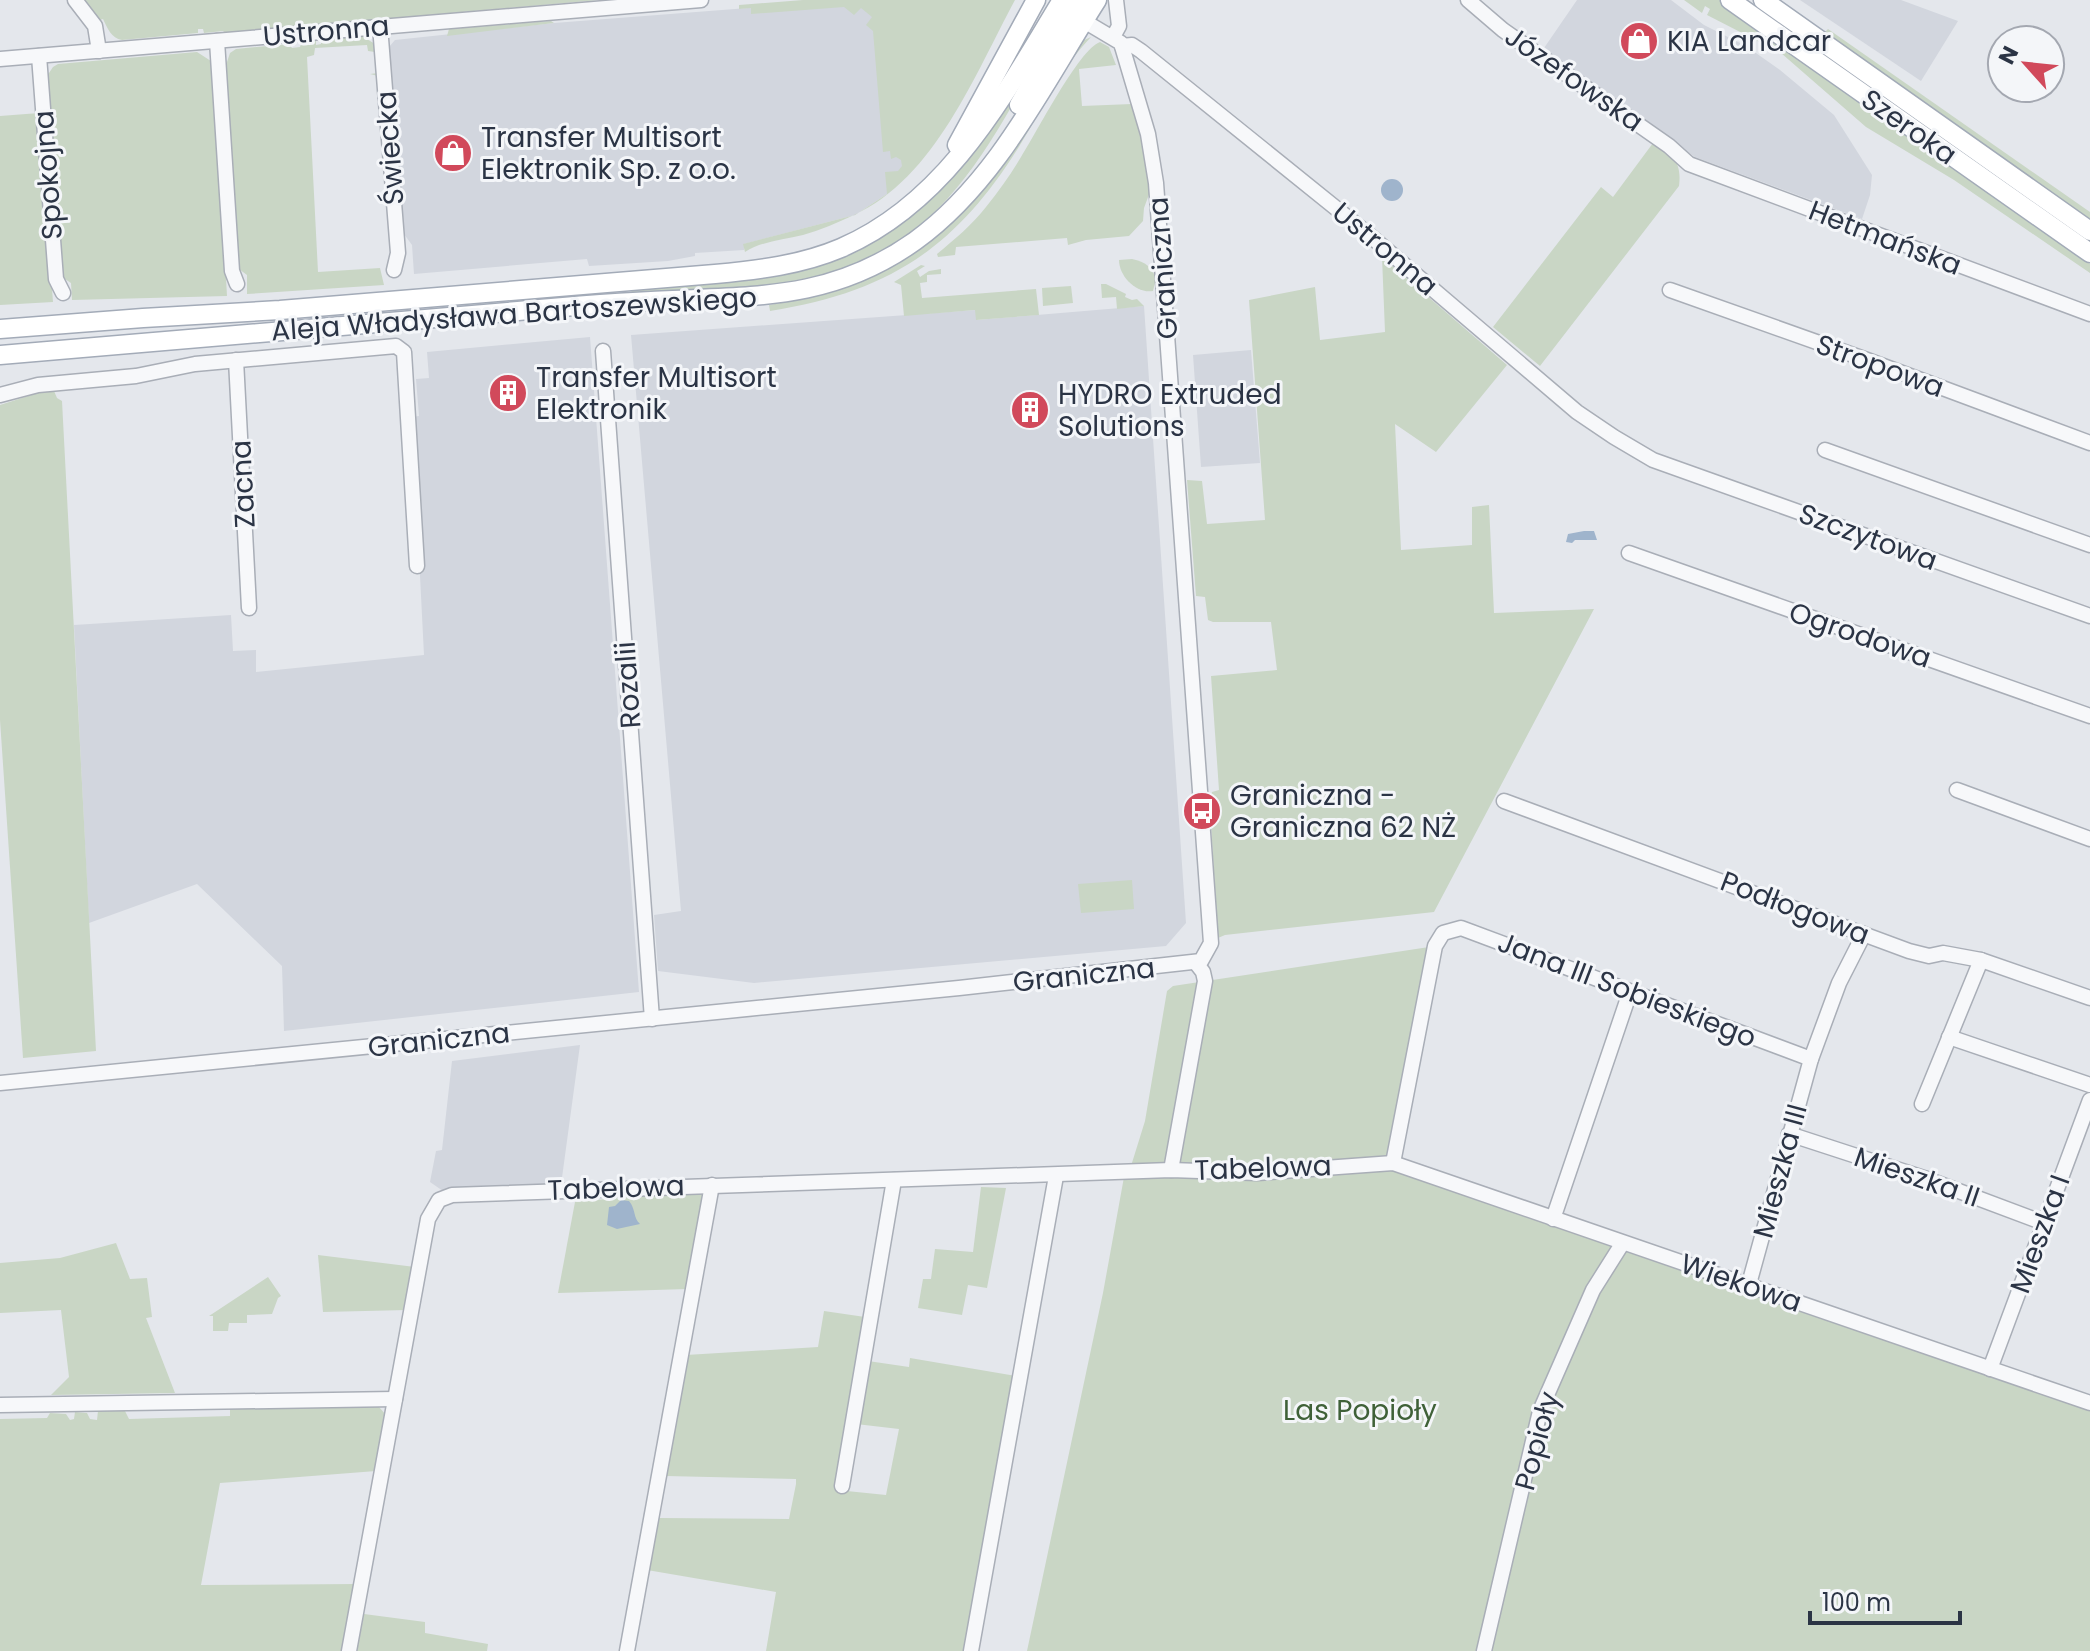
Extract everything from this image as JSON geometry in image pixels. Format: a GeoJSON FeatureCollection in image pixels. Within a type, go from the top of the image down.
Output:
{"type":"FeatureCollection","features":[{"type":"Feature","properties":{"kind":"main road","name":"Aleja Władysława Bartoszewskiego"},"geometry":{"type":"LineString","coordinates":[[926,190],[954,151],[1036,0]]}},
{"type":"Feature","properties":{"kind":"main road","name":"Aleja Władysława Bartoszewskiego"},"geometry":{"type":"LineString","coordinates":[[0,329],[280,310],[764,268],[820,255],[863,237],[895,218],[964,150],[986,121],[1062,0]]}},
{"type":"Feature","properties":{"kind":"main road","name":"Aleja Władysława Bartoszewskiego"},"geometry":{"type":"LineString","coordinates":[[987,168],[997,144],[1078,0]]}},
{"type":"Feature","properties":{"kind":"main road","name":"Aleja Władysława Bartoszewskiego"},"geometry":{"type":"LineString","coordinates":[[0,355],[575,306],[742,298],[791,293],[844,278],[897,252],[948,213],[987,168],[1045,85],[1097,0]]}},
{"type":"Feature","properties":{"kind":"main road","name":"Szeroka"},"geometry":{"type":"LineString","coordinates":[[1730,0],[2090,253]]}},
{"type":"Feature","properties":{"kind":"main road","name":"Szeroka"},"geometry":{"type":"LineString","coordinates":[[1763,0],[2090,231]]}},
{"type":"Feature","properties":{"kind":"street"},"geometry":{"type":"LineString","coordinates":[[75,0],[95,26],[99,51]]}},
{"type":"Feature","properties":{"kind":"street","name":"Ustronna"},"geometry":{"type":"LineString","coordinates":[[0,59],[701,0]]}},
{"type":"Feature","properties":{"kind":"street"},"geometry":{"type":"LineString","coordinates":[[1084,21],[1118,41],[1116,0]]}},
{"type":"Feature","properties":{"kind":"street","name":"Józefowska"},"geometry":{"type":"LineString","coordinates":[[1468,0],[1503,30],[1681,157]]}},
{"type":"Feature","properties":{"kind":"street","name":"Świecka"},"geometry":{"type":"LineString","coordinates":[[380,26],[398,249],[394,270]]}},
{"type":"Feature","properties":{"kind":"street"},"geometry":{"type":"LineString","coordinates":[[217,41],[232,271],[237,284]]}},
{"type":"Feature","properties":{"kind":"street","name":"Ustronna"},"geometry":{"type":"LineString","coordinates":[[1118,41],[1141,51],[1368,234],[1577,412],[1647,457]]}},
{"type":"Feature","properties":{"kind":"street","name":"Graniczna"},"geometry":{"type":"LineString","coordinates":[[0,1083],[1196,963],[1204,958],[1211,943],[1162,245],[1149,138],[1118,41]]}},
{"type":"Feature","properties":{"kind":"street","name":"Spokojna"},"geometry":{"type":"LineString","coordinates":[[39,56],[56,279],[63,293]]}},
{"type":"Feature","properties":{"kind":"street","name":"Hetmańska"},"geometry":{"type":"LineString","coordinates":[[1681,157],[1689,164],[2090,314]]}},
{"type":"Feature","properties":{"kind":"street","name":"Stropowa"},"geometry":{"type":"LineString","coordinates":[[1670,290],[2090,443]]}},
{"type":"Feature","properties":{"kind":"street"},"geometry":{"type":"LineString","coordinates":[[0,395],[38,385],[136,376],[195,364],[401,348],[404,352],[417,566]]}},
{"type":"Feature","properties":{"kind":"street","name":"Rozalii"},"geometry":{"type":"LineString","coordinates":[[603,351],[652,1019]]}},
{"type":"Feature","properties":{"kind":"street","name":"Zacna"},"geometry":{"type":"LineString","coordinates":[[236,360],[249,608]]}},
{"type":"Feature","properties":{"kind":"street"},"geometry":{"type":"LineString","coordinates":[[1825,450],[2090,545]]}},
{"type":"Feature","properties":{"kind":"street","name":"Szczytowa"},"geometry":{"type":"LineString","coordinates":[[1647,457],[2090,616]]}},
{"type":"Feature","properties":{"kind":"street","name":"Ogrodowa"},"geometry":{"type":"LineString","coordinates":[[1629,553],[2090,716]]}},
{"type":"Feature","properties":{"kind":"street"},"geometry":{"type":"LineString","coordinates":[[1957,790],[2090,839]]}},
{"type":"Feature","properties":{"kind":"street","name":"Podłogowa"},"geometry":{"type":"LineString","coordinates":[[1504,801],[1909,951],[1929,956],[1943,953],[1981,960],[2090,998]]}},
{"type":"Feature","properties":{"kind":"street","name":"Jana III Sobieskiego"},"geometry":{"type":"LineString","coordinates":[[1393,1163],[1435,946],[1443,933],[1461,928],[1811,1059]]}},
{"type":"Feature","properties":{"kind":"street","name":"Mieszka III"},"geometry":{"type":"LineString","coordinates":[[1749,1284],[1811,1059],[1839,983],[1864,934]]}},
{"type":"Feature","properties":{"kind":"street"},"geometry":{"type":"LineString","coordinates":[[1922,1104],[1981,960]]}},
{"type":"Feature","properties":{"kind":"street"},"geometry":{"type":"LineString","coordinates":[[1171,1170],[1205,981],[1196,963]]}},
{"type":"Feature","properties":{"kind":"street"},"geometry":{"type":"LineString","coordinates":[[1553,1219],[1630,992]]}},
{"type":"Feature","properties":{"kind":"street"},"geometry":{"type":"LineString","coordinates":[[1949,1037],[2090,1085]]}},
{"type":"Feature","properties":{"kind":"street","name":"Mieszka I"},"geometry":{"type":"LineString","coordinates":[[1990,1369],[2090,1100]]}},
{"type":"Feature","properties":{"kind":"street","name":"Mieszka II"},"geometry":{"type":"LineString","coordinates":[[1789,1134],[1924,1178],[2044,1223]]}},
{"type":"Feature","properties":{"kind":"street","name":"Tabelowa"},"geometry":{"type":"LineString","coordinates":[[395,1399],[428,1219],[439,1200],[461,1194],[1171,1170],[1257,1173],[1393,1163]]}},
{"type":"Feature","properties":{"kind":"street","name":"Wiekowa"},"geometry":{"type":"LineString","coordinates":[[1393,1163],[2090,1403]]}},
{"type":"Feature","properties":{"kind":"street"},"geometry":{"type":"LineString","coordinates":[[971,1651],[1056,1176]]}},
{"type":"Feature","properties":{"kind":"street"},"geometry":{"type":"LineString","coordinates":[[842,1486],[894,1180]]}},
{"type":"Feature","properties":{"kind":"street"},"geometry":{"type":"LineString","coordinates":[[627,1651],[712,1185]]}},
{"type":"Feature","properties":{"kind":"street","name":"Popioły"},"geometry":{"type":"LineString","coordinates":[[1484,1651],[1540,1411],[1593,1290],[1622,1244]]}},
{"type":"Feature","properties":{"kind":"street"},"geometry":{"type":"LineString","coordinates":[[0,1405],[395,1399],[349,1651]]}},
{"type":"Feature","properties":{"kind":"shaded area"},"geometry":{"type":"Polygon","coordinates":[[[874,0],[910,155],[887,194],[855,215],[744,244],[744,250],[695,253],[695,256],[668,261],[589,266],[587,259],[414,274],[412,245],[404,234],[389,47],[395,40],[554,23],[874,0]]]}},
{"type":"Feature","properties":{"kind":"shaded area"},"geometry":{"type":"Polygon","coordinates":[[[1577,0],[1671,0],[1704,25],[1746,46],[1780,70],[1834,115],[1872,175],[1870,195],[1862,219],[1695,157],[1542,51],[1577,0]]]}},
{"type":"Feature","properties":{"kind":"shaded area"},"geometry":{"type":"Polygon","coordinates":[[[1800,0],[1901,0],[1958,21],[1921,81],[1800,0]]]}},
{"type":"Feature","properties":{"kind":"shaded area"},"geometry":{"type":"Polygon","coordinates":[[[1144,306],[1186,923],[1166,946],[754,983],[658,971],[654,915],[681,911],[631,335],[976,310],[977,320],[1144,306]]]}},
{"type":"Feature","properties":{"kind":"shaded area"},"geometry":{"type":"Polygon","coordinates":[[[590,337],[639,992],[284,1031],[282,966],[197,884],[89,923],[74,625],[231,615],[233,651],[256,650],[256,672],[424,655],[412,417],[419,416],[416,379],[429,378],[427,352],[590,337]]]}},
{"type":"Feature","properties":{"kind":"shaded area"},"geometry":{"type":"Polygon","coordinates":[[[1251,350],[1260,463],[1201,467],[1193,355],[1251,350]]]}},
{"type":"Feature","properties":{"kind":"shaded area"},"geometry":{"type":"Polygon","coordinates":[[[580,1045],[561,1185],[443,1191],[430,1182],[436,1151],[442,1150],[452,1061],[580,1045]]]}},
{"type":"Feature","properties":{"kind":"green space"},"geometry":{"type":"Polygon","coordinates":[[[84,0],[599,0],[225,33],[204,33],[203,29],[198,29],[198,33],[122,40],[112,35],[103,19],[100,20],[84,0]]]}},
{"type":"Feature","properties":{"kind":"green space"},"geometry":{"type":"Polygon","coordinates":[[[803,0],[1015,0],[968,91],[930,150],[908,176],[883,198],[864,209],[887,194],[885,172],[898,171],[902,166],[901,160],[896,157],[891,159],[890,151],[883,152],[873,31],[866,25],[872,17],[861,8],[854,15],[844,7],[751,14],[751,8],[739,9],[739,5],[803,0]]]}},
{"type":"Feature","properties":{"kind":"green space"},"geometry":{"type":"Polygon","coordinates":[[[1684,0],[1721,0],[1878,116],[2090,264],[2090,273],[1954,180],[1866,127],[1781,53],[1707,15],[1710,9],[1705,6],[1702,13],[1684,0]]]}},
{"type":"Feature","properties":{"kind":"green space"},"geometry":{"type":"Polygon","coordinates":[[[554,23],[447,36],[449,29],[554,23]]]}},
{"type":"Feature","properties":{"kind":"green space"},"geometry":{"type":"Polygon","coordinates":[[[1828,29],[2090,212],[2090,219],[1853,55],[1825,32],[1828,29]]]}},
{"type":"Feature","properties":{"kind":"green space"},"geometry":{"type":"Polygon","coordinates":[[[362,36],[375,44],[380,74],[378,76],[370,74],[378,73],[375,52],[368,51],[367,45],[315,48],[314,55],[307,57],[318,272],[380,268],[384,285],[247,294],[247,275],[235,266],[226,65],[230,53],[236,49],[289,44],[292,48],[300,47],[302,42],[316,41],[316,45],[321,44],[321,40],[362,36]]]}},
{"type":"Feature","properties":{"kind":"green space"},"geometry":{"type":"Polygon","coordinates":[[[1050,37],[981,156],[955,190],[925,221],[891,246],[851,267],[782,285],[718,291],[632,293],[631,290],[838,258],[880,238],[917,212],[958,171],[1050,37]]]}},
{"type":"Feature","properties":{"kind":"green space"},"geometry":{"type":"Polygon","coordinates":[[[1091,37],[1061,75],[996,181],[971,212],[944,238],[916,260],[850,292],[770,311],[769,305],[810,298],[860,281],[914,253],[949,224],[1080,42],[1091,37]]]}},
{"type":"Feature","properties":{"kind":"green space"},"geometry":{"type":"Polygon","coordinates":[[[1100,42],[1109,47],[1116,65],[1079,69],[1082,106],[1132,104],[1151,189],[1143,221],[1129,236],[1068,245],[1067,238],[956,247],[955,255],[938,257],[937,254],[981,214],[996,195],[1070,75],[1091,48],[1100,42]]]}},
{"type":"Feature","properties":{"kind":"green space"},"geometry":{"type":"Polygon","coordinates":[[[197,52],[214,63],[227,296],[72,300],[71,283],[62,277],[47,76],[58,64],[197,52]]]}},
{"type":"Feature","properties":{"kind":"green space"},"geometry":{"type":"Polygon","coordinates":[[[39,113],[53,302],[0,305],[0,116],[39,113]]]}},
{"type":"Feature","properties":{"kind":"green space"},"geometry":{"type":"Polygon","coordinates":[[[1653,143],[1675,160],[1679,186],[1540,366],[1493,327],[1601,187],[1613,197],[1653,143]]]}},
{"type":"Feature","properties":{"kind":"green space"},"geometry":{"type":"Polygon","coordinates":[[[853,216],[816,231],[766,243],[745,252],[743,244],[853,216]]]}},
{"type":"Feature","properties":{"kind":"green space"},"geometry":{"type":"Polygon","coordinates":[[[1382,257],[1507,365],[1436,452],[1395,424],[1401,550],[1472,545],[1472,507],[1489,505],[1494,613],[1594,609],[1434,912],[1218,938],[1211,796],[1212,792],[1219,790],[1211,676],[1277,670],[1271,622],[1213,622],[1208,620],[1205,597],[1196,596],[1187,480],[1202,481],[1207,524],[1265,520],[1249,300],[1315,287],[1320,340],[1385,332],[1382,257]]]}},
{"type":"Feature","properties":{"kind":"green space"},"geometry":{"type":"Polygon","coordinates":[[[1132,259],[1145,263],[1153,271],[1156,279],[1153,291],[1141,290],[1125,278],[1119,260],[1132,259]]]}},
{"type":"Feature","properties":{"kind":"green space"},"geometry":{"type":"Polygon","coordinates":[[[921,265],[925,266],[917,271],[920,277],[929,271],[941,269],[941,274],[927,275],[927,282],[920,283],[922,298],[1036,289],[1039,315],[976,320],[975,310],[904,316],[901,285],[894,282],[921,265]]]}},
{"type":"Feature","properties":{"kind":"green space"},"geometry":{"type":"Polygon","coordinates":[[[1101,284],[1126,294],[1125,297],[1132,300],[1137,299],[1144,306],[1117,309],[1116,297],[1102,298],[1101,284]]]}},
{"type":"Feature","properties":{"kind":"green space"},"geometry":{"type":"Polygon","coordinates":[[[1071,286],[1073,303],[1043,306],[1042,288],[1071,286]]]}},
{"type":"Feature","properties":{"kind":"green space"},"geometry":{"type":"Polygon","coordinates":[[[44,391],[54,391],[62,401],[96,1051],[23,1058],[0,720],[0,405],[44,391]]]}},
{"type":"Feature","properties":{"kind":"green space"},"geometry":{"type":"Polygon","coordinates":[[[1132,880],[1134,909],[1081,913],[1078,884],[1132,880]]]}},
{"type":"Feature","properties":{"kind":"green space"},"geometry":{"type":"Polygon","coordinates":[[[1429,947],[1390,1159],[1131,1166],[1145,1121],[1167,991],[1173,986],[1429,947]]]}},
{"type":"Feature","properties":{"kind":"green space","name":"Las Popioły"},"geometry":{"type":"Polygon","coordinates":[[[1388,1161],[2090,1395],[2090,1651],[1027,1651],[1103,1293],[1124,1177],[1388,1161]]]}},
{"type":"Feature","properties":{"kind":"green space"},"geometry":{"type":"Polygon","coordinates":[[[981,1187],[1006,1188],[987,1288],[968,1285],[962,1315],[918,1308],[923,1279],[931,1279],[935,1249],[973,1252],[981,1187]]]}},
{"type":"Feature","properties":{"kind":"green space"},"geometry":{"type":"Polygon","coordinates":[[[703,1192],[704,1197],[687,1289],[558,1293],[575,1202],[703,1192]]]}},
{"type":"Feature","properties":{"kind":"green space"},"geometry":{"type":"Polygon","coordinates":[[[116,1243],[130,1279],[147,1278],[152,1317],[146,1318],[175,1393],[51,1395],[69,1377],[61,1310],[0,1313],[0,1263],[60,1258],[116,1243]]]}},
{"type":"Feature","properties":{"kind":"green space"},"geometry":{"type":"Polygon","coordinates":[[[318,1255],[415,1267],[407,1310],[323,1312],[318,1255]]]}},
{"type":"Feature","properties":{"kind":"green space"},"geometry":{"type":"Polygon","coordinates":[[[268,1277],[281,1296],[272,1314],[247,1315],[247,1323],[229,1323],[228,1331],[213,1331],[213,1316],[209,1316],[268,1277]]]}},
{"type":"Feature","properties":{"kind":"green space"},"geometry":{"type":"Polygon","coordinates":[[[824,1311],[865,1317],[837,1490],[886,1495],[899,1429],[856,1424],[868,1361],[909,1367],[910,1358],[1016,1376],[963,1651],[766,1651],[776,1592],[647,1570],[659,1518],[789,1519],[796,1484],[796,1479],[666,1476],[686,1355],[818,1347],[824,1311]]]}},
{"type":"Feature","properties":{"kind":"green space"},"geometry":{"type":"Polygon","coordinates":[[[379,1407],[386,1415],[376,1471],[220,1483],[201,1585],[357,1584],[345,1651],[0,1651],[0,1419],[47,1418],[50,1413],[66,1414],[70,1420],[74,1419],[75,1412],[87,1413],[90,1419],[97,1420],[98,1411],[125,1411],[129,1419],[230,1416],[230,1409],[379,1407]]]}},
{"type":"Feature","properties":{"kind":"green space"},"geometry":{"type":"Polygon","coordinates":[[[364,1614],[425,1622],[425,1633],[488,1644],[487,1651],[357,1651],[364,1614]]]}},
{"type":"Feature","properties":{"kind":"water"},"geometry":{"type":"Polygon","coordinates":[[[1388,179],[1396,179],[1403,190],[1396,201],[1388,201],[1381,194],[1381,186],[1388,179]]]}},
{"type":"Feature","properties":{"kind":"water"},"geometry":{"type":"Polygon","coordinates":[[[1594,531],[1597,540],[1566,542],[1568,534],[1594,531]]]}},
{"type":"Feature","properties":{"kind":"water"},"geometry":{"type":"Polygon","coordinates":[[[621,1200],[629,1201],[640,1224],[617,1229],[607,1225],[609,1207],[621,1200]]]}},
{"type":"Feature","properties":{"kind":"place","name":"KIA Landcar"},"geometry":{"type":"Point","coordinates":[1639,41]}},
{"type":"Feature","properties":{"kind":"place","name":"Transfer Multisort Elektronik Sp. z o.o."},"geometry":{"type":"Point","coordinates":[453,153]}},
{"type":"Feature","properties":{"kind":"place","name":"Transfer Multisort Elektronik"},"geometry":{"type":"Point","coordinates":[508,393]}},
{"type":"Feature","properties":{"kind":"place","name":"HYDRO Extruded Solutions"},"geometry":{"type":"Point","coordinates":[1030,410]}},
{"type":"Feature","properties":{"kind":"place","name":"Graniczna - Graniczna 62 NŻ"},"geometry":{"type":"Point","coordinates":[1202,811]}}]}
